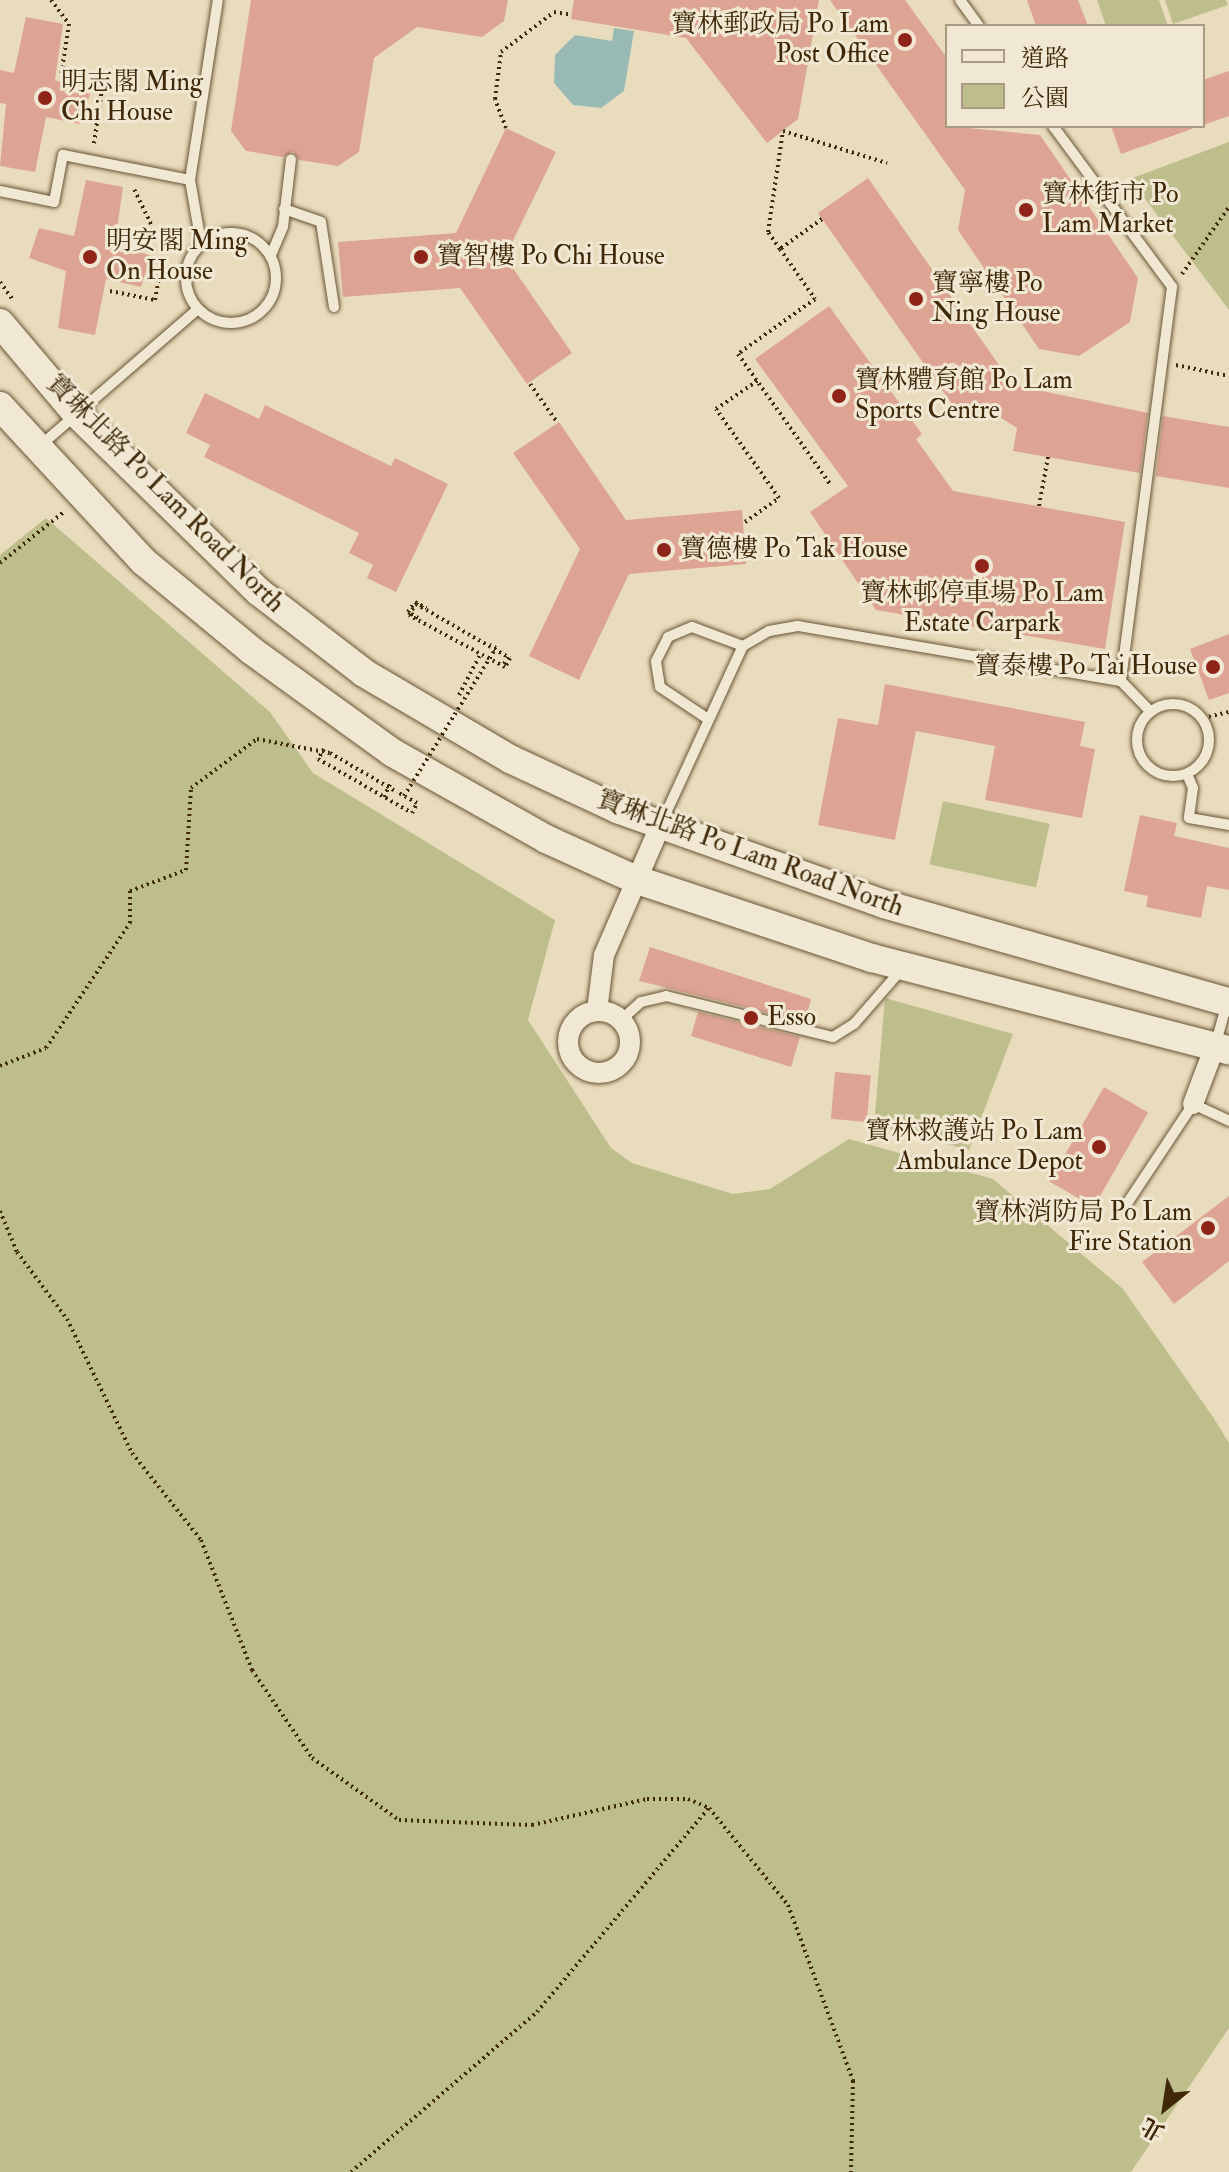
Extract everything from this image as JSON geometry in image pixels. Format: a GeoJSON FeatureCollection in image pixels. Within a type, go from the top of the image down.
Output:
{"type":"FeatureCollection","features":[{"type":"Feature","properties":{"kind":"main road","name":"寶琳北路 Po Lam Road North"},"geometry":{"type":"LineString","coordinates":[[8,314],[76,413],[229,566],[364,673],[510,759],[660,826],[918,915],[1228,1002]]}},
{"type":"Feature","properties":{"kind":"main road","name":"寶琳北路 Po Lam Road North"},"geometry":{"type":"LineString","coordinates":[[0,406],[143,561],[329,711],[484,806],[634,879],[903,967],[1222,1048]]}},
{"type":"Feature","properties":{"kind":"street"},"geometry":{"type":"LineString","coordinates":[[597,1011],[604,955],[634,879],[660,826]]}},
{"type":"Feature","properties":{"kind":"street"},"geometry":{"type":"LineString","coordinates":[[597,1011],[621,1020],[630,1038],[626,1057],[604,1072],[585,1069],[571,1055],[568,1036],[578,1019],[597,1011]]}},
{"type":"Feature","properties":{"kind":"street"},"geometry":{"type":"LineString","coordinates":[[1193,1104],[1222,1048]]}},
{"type":"Feature","properties":{"kind":"lane"},"geometry":{"type":"LineString","coordinates":[[218,0],[190,180],[201,243],[186,272],[198,309],[223,323],[252,319],[277,284],[271,255],[284,209],[291,159]]}},
{"type":"Feature","properties":{"kind":"lane"},"geometry":{"type":"LineString","coordinates":[[960,0],[978,24]]}},
{"type":"Feature","properties":{"kind":"lane"},"geometry":{"type":"LineString","coordinates":[[1054,128],[1172,287],[1121,681]]}},
{"type":"Feature","properties":{"kind":"lane"},"geometry":{"type":"LineString","coordinates":[[0,191],[54,202],[63,155],[190,180]]}},
{"type":"Feature","properties":{"kind":"lane"},"geometry":{"type":"LineString","coordinates":[[284,209],[321,222],[334,307]]}},
{"type":"Feature","properties":{"kind":"lane"},"geometry":{"type":"LineString","coordinates":[[201,243],[238,233],[271,255]]}},
{"type":"Feature","properties":{"kind":"lane"},"geometry":{"type":"LineString","coordinates":[[37,449],[198,309]]}},
{"type":"Feature","properties":{"kind":"lane"},"geometry":{"type":"LineString","coordinates":[[705,717],[660,687],[662,649],[668,637],[692,627],[743,646],[798,626],[1121,681],[1150,711]]}},
{"type":"Feature","properties":{"kind":"lane"},"geometry":{"type":"LineString","coordinates":[[660,826],[705,717],[743,646]]}},
{"type":"Feature","properties":{"kind":"lane"},"geometry":{"type":"LineString","coordinates":[[1172,703],[1203,718],[1209,750],[1187,774],[1164,775],[1139,753],[1138,730],[1150,711],[1172,703]]}},
{"type":"Feature","properties":{"kind":"lane"},"geometry":{"type":"LineString","coordinates":[[1187,774],[1193,788],[1189,818],[1229,825]]}},
{"type":"Feature","properties":{"kind":"lane"},"geometry":{"type":"LineString","coordinates":[[621,1020],[641,1002],[666,996],[833,1037],[854,1024],[903,967]]}},
{"type":"Feature","properties":{"kind":"lane"},"geometry":{"type":"LineString","coordinates":[[1222,1048],[1228,1002]]}},
{"type":"Feature","properties":{"kind":"lane"},"geometry":{"type":"LineString","coordinates":[[1128,1202],[1193,1104],[1229,1121]]}},
{"type":"Feature","properties":{"kind":"path"},"geometry":{"type":"LineString","coordinates":[[506,128],[495,99],[501,52],[554,12],[572,15]]}},
{"type":"Feature","properties":{"kind":"path"},"geometry":{"type":"LineString","coordinates":[[830,484],[738,354],[815,299],[768,232],[783,131],[887,163]]}},
{"type":"Feature","properties":{"kind":"path"},"geometry":{"type":"LineString","coordinates":[[1172,287],[1229,207]]}},
{"type":"Feature","properties":{"kind":"path"},"geometry":{"type":"LineString","coordinates":[[780,249],[822,219]]}},
{"type":"Feature","properties":{"kind":"path"},"geometry":{"type":"LineString","coordinates":[[0,282],[8,314]]}},
{"type":"Feature","properties":{"kind":"path"},"geometry":{"type":"LineString","coordinates":[[1162,363],[1229,376]]}},
{"type":"Feature","properties":{"kind":"path"},"geometry":{"type":"LineString","coordinates":[[745,522],[779,498],[716,409],[757,381]]}},
{"type":"Feature","properties":{"kind":"path"},"geometry":{"type":"LineString","coordinates":[[530,384],[557,422]]}},
{"type":"Feature","properties":{"kind":"path"},"geometry":{"type":"LineString","coordinates":[[1039,506],[1048,457]]}},
{"type":"Feature","properties":{"kind":"path"},"geometry":{"type":"LineString","coordinates":[[0,563],[67,510]]}},
{"type":"Feature","properties":{"kind":"path"},"geometry":{"type":"LineString","coordinates":[[494,648],[416,604],[409,615],[505,667],[510,658],[494,648],[415,602],[408,612],[489,656],[507,666],[512,658],[494,648]]}},
{"type":"Feature","properties":{"kind":"path"},"geometry":{"type":"LineString","coordinates":[[489,656],[494,648]]}},
{"type":"Feature","properties":{"kind":"path"},"geometry":{"type":"LineString","coordinates":[[404,796],[494,648]]}},
{"type":"Feature","properties":{"kind":"path"},"geometry":{"type":"LineString","coordinates":[[459,695],[481,655]]}},
{"type":"Feature","properties":{"kind":"path"},"geometry":{"type":"LineString","coordinates":[[444,693],[468,708]]}},
{"type":"Feature","properties":{"kind":"path"},"geometry":{"type":"LineString","coordinates":[[1203,718],[1229,712]]}},
{"type":"Feature","properties":{"kind":"path"},"geometry":{"type":"LineString","coordinates":[[0,1066],[46,1048],[130,923],[130,891],[186,870],[191,788],[257,739],[266,744],[324,749],[417,803],[412,813],[318,759],[324,749]]}},
{"type":"Feature","properties":{"kind":"path"},"geometry":{"type":"LineString","coordinates":[[384,797],[392,783],[386,779]]}},
{"type":"Feature","properties":{"kind":"path"},"geometry":{"type":"LineString","coordinates":[[0,1211],[17,1252],[67,1319],[132,1453],[201,1540],[252,1670],[312,1758],[399,1820],[532,1825],[647,1799],[688,1799],[709,1808],[788,1905],[853,2081],[851,2172]]}},
{"type":"Feature","properties":{"kind":"path"},"geometry":{"type":"LineString","coordinates":[[351,2172],[537,2012],[709,1808]]}},
{"type":"Feature","properties":{"kind":"green space"},"geometry":{"type":"Polygon","coordinates":[[[1097,0],[1159,0],[1167,24],[1105,24],[1097,0]]]}},
{"type":"Feature","properties":{"kind":"green space"},"geometry":{"type":"Polygon","coordinates":[[[1165,0],[1226,0],[1228,5],[1173,24],[1165,0]]]}},
{"type":"Feature","properties":{"kind":"green space"},"geometry":{"type":"Polygon","coordinates":[[[1229,142],[1229,310],[1130,179],[1229,142]]]}},
{"type":"Feature","properties":{"kind":"green space"},"geometry":{"type":"Polygon","coordinates":[[[46,518],[270,712],[313,773],[555,920],[528,1020],[611,1148],[632,1163],[733,1194],[770,1189],[849,1139],[993,1179],[1123,1289],[1213,1417],[1229,1443],[1229,2028],[1131,2172],[0,2172],[0,555],[46,518]]]}},
{"type":"Feature","properties":{"kind":"green space"},"geometry":{"type":"Polygon","coordinates":[[[943,801],[1050,824],[1036,887],[929,865],[943,801]]]}},
{"type":"Feature","properties":{"kind":"green space"},"geometry":{"type":"Polygon","coordinates":[[[885,998],[1013,1034],[969,1150],[874,1125],[885,998]]]}},
{"type":"Feature","properties":{"kind":"water"},"geometry":{"type":"Polygon","coordinates":[[[614,28],[634,31],[624,91],[601,108],[573,105],[554,83],[555,55],[575,35],[612,41],[614,28]]]}},
{"type":"Feature","properties":{"kind":"building"},"geometry":{"type":"Polygon","coordinates":[[[251,0],[508,0],[504,21],[482,37],[417,27],[374,58],[359,152],[338,166],[299,160],[293,151],[283,157],[246,151],[231,131],[251,0]]]}},
{"type":"Feature","properties":{"kind":"building"},"geometry":{"type":"Polygon","coordinates":[[[574,0],[819,0],[798,119],[767,143],[686,38],[571,19],[574,0]]]}},
{"type":"Feature","properties":{"kind":"building","name":"寶林街市 Po Lam Market"},"geometry":{"type":"Polygon","coordinates":[[[830,0],[905,0],[945,55],[945,128],[1040,135],[1138,278],[1130,322],[1079,356],[1039,349],[958,230],[965,190],[830,0]]]}},
{"type":"Feature","properties":{"kind":"building"},"geometry":{"type":"Polygon","coordinates":[[[1027,0],[1078,0],[1087,24],[1035,24],[1027,0]]]}},
{"type":"Feature","properties":{"kind":"building","name":"明志閣 Ming Chi House"},"geometry":{"type":"Polygon","coordinates":[[[26,17],[63,24],[55,80],[90,94],[80,124],[46,117],[35,172],[0,166],[6,104],[0,103],[0,70],[14,73],[26,17]]]}},
{"type":"Feature","properties":{"kind":"building"},"geometry":{"type":"Polygon","coordinates":[[[1229,71],[1229,116],[1205,124],[1205,79],[1229,71]]]}},
{"type":"Feature","properties":{"kind":"building","name":"寶智樓 Po Chi House"},"geometry":{"type":"Polygon","coordinates":[[[506,128],[556,152],[505,257],[572,353],[527,384],[460,288],[343,297],[338,242],[456,233],[506,128]]]}},
{"type":"Feature","properties":{"kind":"building"},"geometry":{"type":"Polygon","coordinates":[[[1112,128],[1192,128],[1192,129],[1121,154],[1112,128]]]}},
{"type":"Feature","properties":{"kind":"building","name":"寶寧樓 Po Ning House"},"geometry":{"type":"Polygon","coordinates":[[[868,178],[1013,385],[1148,413],[1140,473],[1013,451],[1017,428],[984,407],[964,421],[818,213],[868,178]]]}},
{"type":"Feature","properties":{"kind":"building","name":"明安閣 Ming On House"},"geometry":{"type":"Polygon","coordinates":[[[86,180],[123,187],[115,243],[151,256],[141,287],[106,279],[95,335],[58,328],[66,271],[29,258],[39,228],[74,236],[86,180]]]}},
{"type":"Feature","properties":{"kind":"building","name":"寶林邨停車場 Po Lam Estate Carpark"},"geometry":{"type":"Polygon","coordinates":[[[829,306],[922,434],[916,439],[953,491],[1125,522],[1105,649],[876,610],[810,512],[848,486],[755,359],[829,306]]]}},
{"type":"Feature","properties":{"kind":"building"},"geometry":{"type":"Polygon","coordinates":[[[205,393],[259,419],[265,405],[391,466],[395,458],[448,484],[396,592],[367,578],[373,565],[349,553],[359,533],[204,457],[210,445],[186,433],[205,393]]]}},
{"type":"Feature","properties":{"kind":"building"},"geometry":{"type":"Polygon","coordinates":[[[1163,416],[1229,427],[1229,488],[1156,476],[1163,416]]]}},
{"type":"Feature","properties":{"kind":"building","name":"寶德樓 Po Tak House"},"geometry":{"type":"Polygon","coordinates":[[[559,422],[626,520],[742,510],[746,564],[629,574],[579,680],[529,656],[580,549],[513,453],[559,422]]]}},
{"type":"Feature","properties":{"kind":"building","name":"寶泰樓 Po Tai House"},"geometry":{"type":"Polygon","coordinates":[[[1229,634],[1229,693],[1209,700],[1190,649],[1229,634]]]}},
{"type":"Feature","properties":{"kind":"building"},"geometry":{"type":"Polygon","coordinates":[[[885,684],[1085,722],[1080,746],[1095,749],[1082,818],[985,800],[995,746],[916,731],[895,840],[818,825],[838,718],[878,725],[885,684]]]}},
{"type":"Feature","properties":{"kind":"building"},"geometry":{"type":"Polygon","coordinates":[[[1140,815],[1177,823],[1174,836],[1229,848],[1229,890],[1207,886],[1201,918],[1146,907],[1148,896],[1124,891],[1140,815]]]}},
{"type":"Feature","properties":{"kind":"building"},"geometry":{"type":"Polygon","coordinates":[[[650,947],[811,999],[805,1022],[639,981],[650,947]]]}},
{"type":"Feature","properties":{"kind":"building"},"geometry":{"type":"Polygon","coordinates":[[[698,1012],[800,1037],[791,1067],[691,1036],[698,1012]]]}},
{"type":"Feature","properties":{"kind":"building"},"geometry":{"type":"Polygon","coordinates":[[[835,1072],[871,1075],[867,1122],[831,1119],[835,1072]]]}},
{"type":"Feature","properties":{"kind":"building","name":"寶林救護站 Po Lam Ambulance Depot"},"geometry":{"type":"Polygon","coordinates":[[[1104,1087],[1148,1112],[1094,1207],[1050,1181],[1104,1087]]]}},
{"type":"Feature","properties":{"kind":"building","name":"寶林消防局 Po Lam Fire Station"},"geometry":{"type":"Polygon","coordinates":[[[1229,1196],[1229,1261],[1174,1304],[1142,1262],[1229,1196]]]}},
{"type":"Feature","properties":{"kind":"place","name":"寶林郵政局 Po Lam Post Office"},"geometry":{"type":"Point","coordinates":[905,40]}},
{"type":"Feature","properties":{"kind":"place","name":"明志閣 Ming Chi House"},"geometry":{"type":"Point","coordinates":[45,98]}},
{"type":"Feature","properties":{"kind":"place","name":"寶林街市 Po Lam Market"},"geometry":{"type":"Point","coordinates":[1026,210]}},
{"type":"Feature","properties":{"kind":"place","name":"明安閣 Ming On House"},"geometry":{"type":"Point","coordinates":[90,257]}},
{"type":"Feature","properties":{"kind":"place","name":"寶智樓 Po Chi House"},"geometry":{"type":"Point","coordinates":[421,257]}},
{"type":"Feature","properties":{"kind":"place","name":"寶寧樓 Po Ning House"},"geometry":{"type":"Point","coordinates":[916,299]}},
{"type":"Feature","properties":{"kind":"place","name":"寶林體育館 Po Lam Sports Centre"},"geometry":{"type":"Point","coordinates":[839,396]}},
{"type":"Feature","properties":{"kind":"place","name":"寶德樓 Po Tak House"},"geometry":{"type":"Point","coordinates":[664,550]}},
{"type":"Feature","properties":{"kind":"place","name":"寶林邨停車場 Po Lam Estate Carpark"},"geometry":{"type":"Point","coordinates":[982,566]}},
{"type":"Feature","properties":{"kind":"place","name":"寶泰樓 Po Tai House"},"geometry":{"type":"Point","coordinates":[1213,667]}},
{"type":"Feature","properties":{"kind":"place","name":"Esso"},"geometry":{"type":"Point","coordinates":[751,1018]}},
{"type":"Feature","properties":{"kind":"place","name":"寶林救護站 Po Lam Ambulance Depot"},"geometry":{"type":"Point","coordinates":[1099,1147]}},
{"type":"Feature","properties":{"kind":"place","name":"寶林消防局 Po Lam Fire Station"},"geometry":{"type":"Point","coordinates":[1208,1228]}}]}
